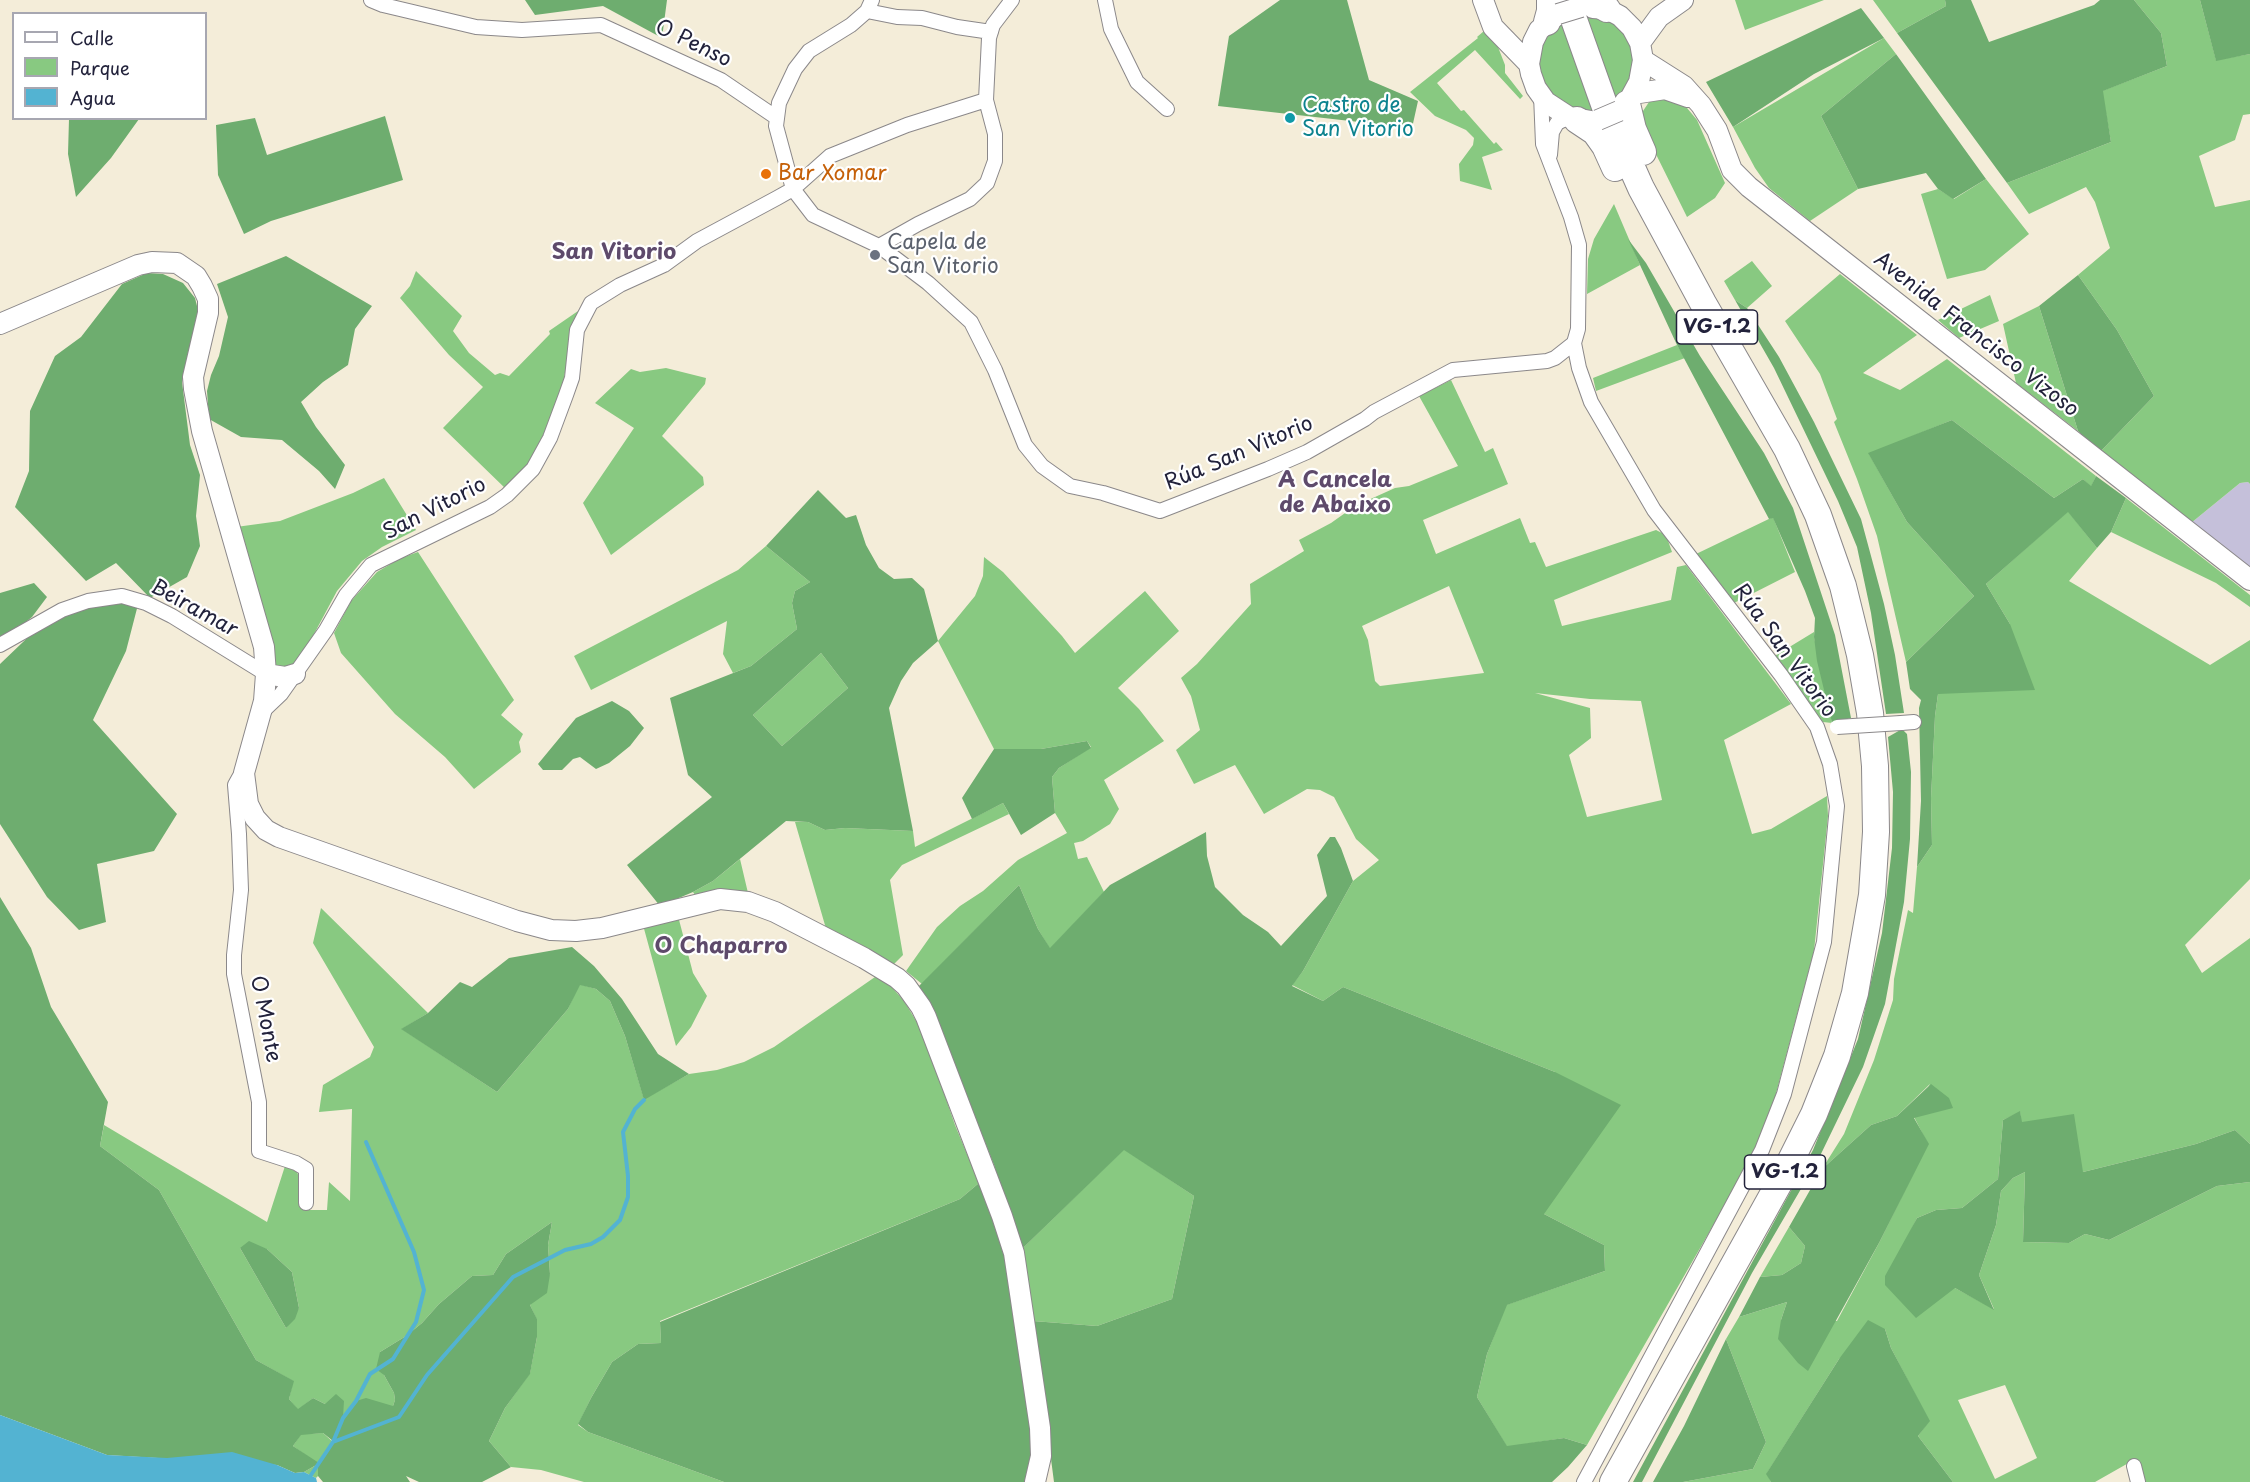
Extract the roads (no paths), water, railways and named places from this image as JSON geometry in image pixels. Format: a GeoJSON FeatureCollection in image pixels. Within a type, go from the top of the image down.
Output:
{"type":"FeatureCollection","features":[{"type":"Feature","properties":{"kind":"highway","name":"VG-1.2"},"geometry":{"type":"LineString","coordinates":[[1574,11],[1605,107],[1641,188],[1703,303],[1787,449],[1818,515],[1843,586],[1860,655],[1874,750],[1876,832],[1868,923],[1847,1024],[1824,1088],[1792,1159],[1613,1482]]}},
{"type":"Feature","properties":{"kind":"highway"},"geometry":{"type":"LineString","coordinates":[[1626,103],[1633,129],[1659,186],[1764,379],[1819,491],[1818,515]]}},
{"type":"Feature","properties":{"kind":"highway"},"geometry":{"type":"LineString","coordinates":[[1582,119],[1605,146],[1662,262],[1707,341],[1784,463],[1804,503],[1860,655]]}},
{"type":"Feature","properties":{"kind":"street","name":"O Penso"},"geometry":{"type":"LineString","coordinates":[[371,0],[383,5],[476,27],[522,30],[600,25],[721,80],[777,118]]}},
{"type":"Feature","properties":{"kind":"street"},"geometry":{"type":"LineString","coordinates":[[879,246],[970,199],[987,183],[994,160],[995,134],[986,100],[989,38],[993,25],[1012,0]]}},
{"type":"Feature","properties":{"kind":"street"},"geometry":{"type":"LineString","coordinates":[[1105,0],[1112,28],[1137,82],[1167,109]]}},
{"type":"Feature","properties":{"kind":"street"},"geometry":{"type":"LineString","coordinates":[[1484,2],[1505,28],[1520,33],[1574,11],[1643,14],[1681,0]]}},
{"type":"Feature","properties":{"kind":"street"},"geometry":{"type":"LineString","coordinates":[[1626,103],[1639,82],[1642,52],[1659,16],[1681,0]]}},
{"type":"Feature","properties":{"kind":"street"},"geometry":{"type":"LineString","coordinates":[[1484,2],[1493,27],[1529,64]]}},
{"type":"Feature","properties":{"kind":"street"},"geometry":{"type":"LineString","coordinates":[[793,189],[776,126],[779,103],[795,69],[809,51],[851,25],[870,5],[897,17],[922,18],[991,33]]}},
{"type":"Feature","properties":{"kind":"street"},"geometry":{"type":"LineString","coordinates":[[1574,11],[1632,28],[1642,52]]}},
{"type":"Feature","properties":{"kind":"street"},"geometry":{"type":"LineString","coordinates":[[1574,11],[1533,42],[1529,64],[1536,88],[1546,102],[1582,119]]}},
{"type":"Feature","properties":{"kind":"street","name":"Avenida Francisco Vizoso"},"geometry":{"type":"LineString","coordinates":[[1642,52],[1684,86],[1701,105],[1717,130],[1732,170],[1749,187],[2250,580]]}},
{"type":"Feature","properties":{"kind":"street"},"geometry":{"type":"LineString","coordinates":[[1550,160],[1552,132],[1557,123],[1582,119],[1665,89],[1680,93],[1701,105]]}},
{"type":"Feature","properties":{"kind":"street","name":"Rúa San Vitorio"},"geometry":{"type":"LineString","coordinates":[[1541,95],[1543,144],[1579,245],[1578,329],[1574,343],[1579,368],[1592,402],[1654,510],[1781,675],[1816,727],[1830,764],[1837,806],[1824,942],[1784,1094],[1762,1150],[1584,1482]]}},
{"type":"Feature","properties":{"kind":"street","name":"San Vitorio"},"geometry":{"type":"LineString","coordinates":[[261,713],[272,704],[295,674],[326,630],[346,595],[371,565],[490,507],[507,495],[533,469],[550,438],[572,378],[578,330],[591,303],[620,285],[664,265],[697,241],[793,189],[830,156],[907,125],[986,100]]}},
{"type":"Feature","properties":{"kind":"street","name":"Rúa San Vitorio"},"geometry":{"type":"LineString","coordinates":[[793,189],[813,215],[879,246],[928,283],[971,322],[995,370],[1025,445],[1042,466],[1070,486],[1103,493],[1160,511],[1306,452],[1374,412],[1453,370],[1547,361],[1563,353],[1574,343]]}},
{"type":"Feature","properties":{"kind":"street"},"geometry":{"type":"LineString","coordinates":[[0,324],[138,265],[152,262],[177,263],[196,276],[208,299],[208,313],[193,377],[194,389],[202,431],[264,647],[266,691],[244,773],[248,804],[266,830],[279,837],[517,921],[551,930],[576,931],[602,928],[720,899],[748,902],[775,912],[864,958],[897,978],[921,1007],[926,1017],[1014,1253],[1041,1435],[1041,1456],[1035,1482]]}},
{"type":"Feature","properties":{"kind":"street","name":"Beiramar"},"geometry":{"type":"LineString","coordinates":[[0,645],[62,610],[88,601],[122,596],[146,603],[163,612],[266,674]]}},
{"type":"Feature","properties":{"kind":"street"},"geometry":{"type":"LineString","coordinates":[[266,674],[285,677],[295,674]]}},
{"type":"Feature","properties":{"kind":"street"},"geometry":{"type":"LineString","coordinates":[[1816,727],[1907,722]]}},
{"type":"Feature","properties":{"kind":"street"},"geometry":{"type":"LineString","coordinates":[[244,773],[235,785],[239,834],[260,824]]}},
{"type":"Feature","properties":{"kind":"street","name":"O Monte"},"geometry":{"type":"LineString","coordinates":[[239,834],[241,890],[234,974],[259,1102],[259,1151],[296,1163],[306,1169],[306,1203]]}},
{"type":"Feature","properties":{"kind":"street"},"geometry":{"type":"LineString","coordinates":[[2134,1466],[2138,1482]]}},
{"type":"Feature","properties":{"kind":"water"},"geometry":{"type":"Polygon","coordinates":[[[0,1415],[107,1455],[167,1458],[232,1452],[277,1465],[295,1473],[304,1472],[316,1478],[317,1482],[0,1482],[0,1415]]]}},
{"type":"Feature","properties":{"kind":"waterway"},"geometry":{"type":"LineString","coordinates":[[333,1442],[399,1417],[427,1375],[513,1277],[565,1250],[591,1244],[603,1237],[620,1220],[628,1197],[623,1132],[635,1109],[644,1100]]}},
{"type":"Feature","properties":{"kind":"waterway"},"geometry":{"type":"LineString","coordinates":[[311,1475],[333,1442],[343,1418],[356,1401],[370,1374],[393,1359],[416,1322],[424,1290],[414,1252],[366,1142]]}},
{"type":"Feature","properties":{"kind":"place","name":"Castro de San Vitorio"},"geometry":{"type":"Point","coordinates":[1290,118]}},
{"type":"Feature","properties":{"kind":"place","name":"Bar Xomar"},"geometry":{"type":"Point","coordinates":[766,174]}},
{"type":"Feature","properties":{"kind":"place","name":"Capela de San Vitorio"},"geometry":{"type":"Point","coordinates":[875,255]}},
{"type":"Feature","properties":{"kind":"district","name":"San Vitorio"},"geometry":{"type":"Point","coordinates":[614,253]}},
{"type":"Feature","properties":{"kind":"district","name":"A Cancela de Abaixo"},"geometry":{"type":"Point","coordinates":[1335,494]}},
{"type":"Feature","properties":{"kind":"district","name":"O Chaparro"},"geometry":{"type":"Point","coordinates":[721,947]}}]}
